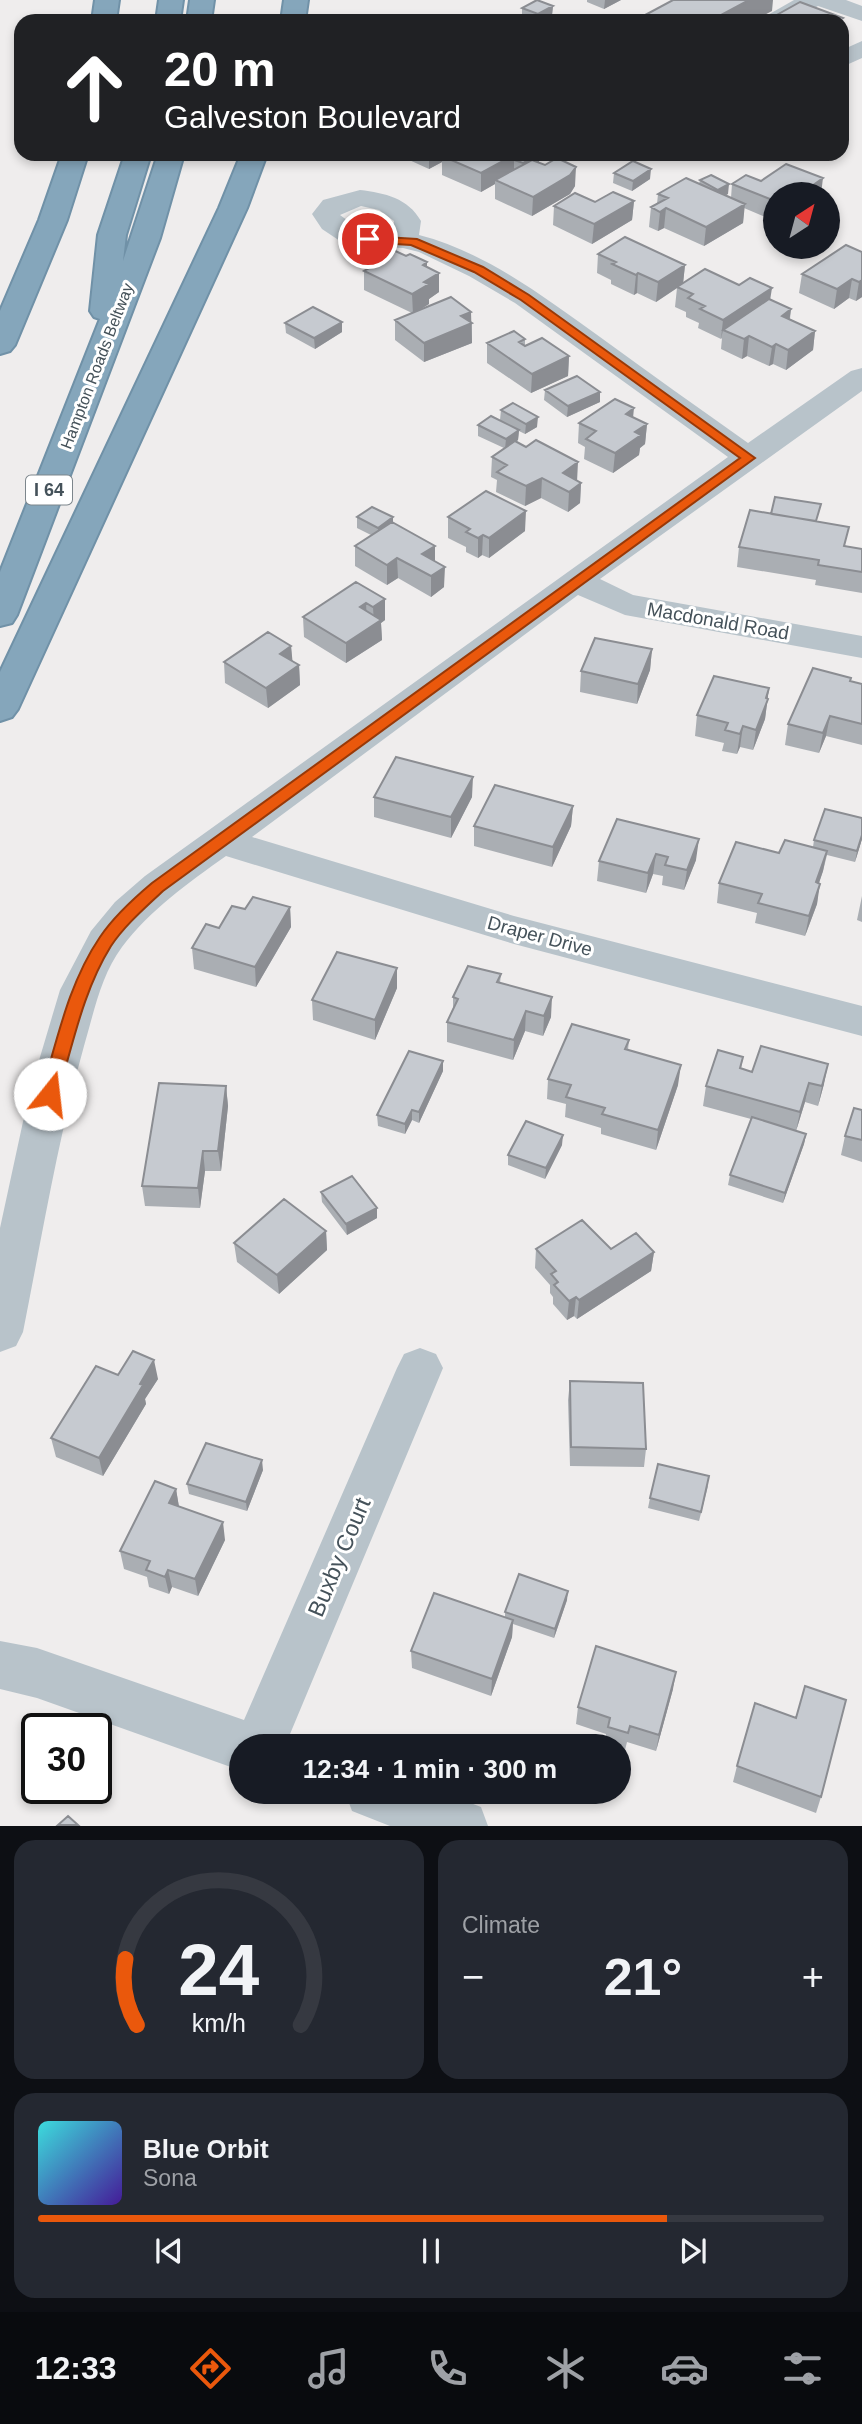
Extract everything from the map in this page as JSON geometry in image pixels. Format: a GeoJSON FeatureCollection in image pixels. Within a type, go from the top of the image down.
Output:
{"type":"FeatureCollection","features":[{"type":"Feature","properties":{"kind":"highway"},"geometry":{"type":"LineString","coordinates":[[0,301],[50,161]]}},
{"type":"Feature","properties":{"kind":"highway"},"geometry":{"type":"LineString","coordinates":[[0,345],[48,231],[73,161]]}},
{"type":"Feature","properties":{"kind":"highway"},"geometry":{"type":"LineString","coordinates":[[99,365],[112,234],[136,161]]}},
{"type":"Feature","properties":{"kind":"highway","name":"Hampton Roads Beltway"},"geometry":{"type":"LineString","coordinates":[[0,615],[99,365],[146,238],[169,161]]}},
{"type":"Feature","properties":{"kind":"highway"},"geometry":{"type":"LineString","coordinates":[[0,709],[233,208],[251,161]]}},
{"type":"Feature","properties":{"kind":"street"},"geometry":{"type":"LineString","coordinates":[[786,14],[811,0]]}},
{"type":"Feature","properties":{"kind":"street"},"geometry":{"type":"LineString","coordinates":[[824,0],[862,14]]}},
{"type":"Feature","properties":{"kind":"street"},"geometry":{"type":"LineString","coordinates":[[403,240],[428,246],[525,297],[749,458]]}},
{"type":"Feature","properties":{"kind":"street"},"geometry":{"type":"LineString","coordinates":[[0,1332],[50,1094],[80,990],[106,941],[130,912],[158,887],[862,377]]}},
{"type":"Feature","properties":{"kind":"street","name":"Macdonald Road"},"geometry":{"type":"LineString","coordinates":[[579,580],[597,592],[625,604],[862,647]]}},
{"type":"Feature","properties":{"kind":"street","name":"Draper Drive"},"geometry":{"type":"LineString","coordinates":[[222,841],[514,930],[862,1021]]}},
{"type":"Feature","properties":{"kind":"street","name":"Buxby Court"},"geometry":{"type":"LineString","coordinates":[[264,1734],[420,1368]]}},
{"type":"Feature","properties":{"kind":"street"},"geometry":{"type":"LineString","coordinates":[[0,1665],[37,1673],[229,1741]]}},
{"type":"Feature","properties":{"kind":"street"},"geometry":{"type":"LineString","coordinates":[[384,1805],[463,1825]]}},
{"type":"Feature","properties":{"kind":"building"},"geometry":{"type":"Polygon","coordinates":[[[537,0],[553,6],[538,14],[522,8],[537,0]]]}},
{"type":"Feature","properties":{"kind":"building"},"geometry":{"type":"Polygon","coordinates":[[[673,0],[749,0],[723,14],[647,14],[673,0]]]}},
{"type":"Feature","properties":{"kind":"building"},"geometry":{"type":"Polygon","coordinates":[[[800,2],[832,14],[779,14],[800,2]]]}},
{"type":"Feature","properties":{"kind":"building"},"geometry":{"type":"Polygon","coordinates":[[[453,161],[503,161],[481,173],[453,161]]]}},
{"type":"Feature","properties":{"kind":"building"},"geometry":{"type":"Polygon","coordinates":[[[530,161],[545,165],[552,161],[563,161],[576,167],[570,175],[533,197],[495,180],[530,161]]]}},
{"type":"Feature","properties":{"kind":"building"},"geometry":{"type":"Polygon","coordinates":[[[633,161],[651,169],[633,181],[614,173],[633,161]]]}},
{"type":"Feature","properties":{"kind":"building"},"geometry":{"type":"Polygon","coordinates":[[[786,164],[823,178],[817,182],[763,182],[763,196],[732,184],[746,175],[761,181],[786,164]]]}},
{"type":"Feature","properties":{"kind":"building"},"geometry":{"type":"Polygon","coordinates":[[[711,175],[729,184],[718,190],[700,180],[711,175]]]}},
{"type":"Feature","properties":{"kind":"building"},"geometry":{"type":"Polygon","coordinates":[[[686,178],[745,204],[706,227],[666,208],[660,212],[651,207],[668,198],[658,194],[686,178]]]}},
{"type":"Feature","properties":{"kind":"building"},"geometry":{"type":"Polygon","coordinates":[[[613,192],[634,201],[594,224],[554,206],[575,193],[595,202],[613,192]]]}},
{"type":"Feature","properties":{"kind":"building"},"geometry":{"type":"Polygon","coordinates":[[[625,237],[685,265],[658,282],[612,264],[616,262],[598,254],[625,237]]]}},
{"type":"Feature","properties":{"kind":"building"},"geometry":{"type":"Polygon","coordinates":[[[846,245],[862,252],[862,280],[859,282],[852,279],[837,289],[802,274],[825,259],[840,259],[840,249],[846,245]]]}},
{"type":"Feature","properties":{"kind":"building"},"geometry":{"type":"Polygon","coordinates":[[[391,249],[427,262],[423,265],[439,273],[424,282],[429,284],[412,294],[364,271],[380,262],[374,259],[391,249]]]}},
{"type":"Feature","properties":{"kind":"building"},"geometry":{"type":"Polygon","coordinates":[[[705,269],[739,285],[750,278],[772,288],[723,320],[700,309],[705,306],[688,298],[693,294],[677,287],[705,269]]]}},
{"type":"Feature","properties":{"kind":"building"},"geometry":{"type":"Polygon","coordinates":[[[451,297],[471,312],[461,316],[472,323],[424,343],[395,320],[451,297]]]}},
{"type":"Feature","properties":{"kind":"building"},"geometry":{"type":"Polygon","coordinates":[[[769,299],[791,309],[782,316],[815,331],[788,350],[776,344],[772,347],[749,336],[744,339],[723,330],[769,299]]]}},
{"type":"Feature","properties":{"kind":"building"},"geometry":{"type":"Polygon","coordinates":[[[313,307],[342,322],[314,338],[285,323],[313,307]]]}},
{"type":"Feature","properties":{"kind":"building"},"geometry":{"type":"Polygon","coordinates":[[[514,331],[525,339],[519,342],[525,346],[542,338],[569,356],[532,374],[487,343],[514,331]]]}},
{"type":"Feature","properties":{"kind":"building"},"geometry":{"type":"Polygon","coordinates":[[[577,376],[600,392],[568,406],[545,390],[577,376]]]}},
{"type":"Feature","properties":{"kind":"building"},"geometry":{"type":"Polygon","coordinates":[[[615,399],[634,408],[626,414],[647,424],[635,432],[641,435],[615,453],[586,439],[596,431],[579,423],[615,399]]]}},
{"type":"Feature","properties":{"kind":"building"},"geometry":{"type":"Polygon","coordinates":[[[513,403],[538,417],[526,424],[501,410],[513,403]]]}},
{"type":"Feature","properties":{"kind":"building"},"geometry":{"type":"Polygon","coordinates":[[[491,416],[519,430],[506,439],[478,425],[491,416]]]}},
{"type":"Feature","properties":{"kind":"building"},"geometry":{"type":"Polygon","coordinates":[[[536,440],[578,462],[563,473],[581,483],[569,492],[542,478],[526,486],[497,472],[507,465],[492,457],[515,441],[526,447],[536,440]]]}},
{"type":"Feature","properties":{"kind":"building"},"geometry":{"type":"Polygon","coordinates":[[[486,491],[526,511],[489,538],[483,535],[478,538],[466,532],[470,529],[448,517],[486,491]]]}},
{"type":"Feature","properties":{"kind":"building"},"geometry":{"type":"Polygon","coordinates":[[[775,497],[821,504],[816,521],[771,514],[775,497]]]}},
{"type":"Feature","properties":{"kind":"building"},"geometry":{"type":"Polygon","coordinates":[[[372,507],[393,517],[378,528],[357,517],[372,507]]]}},
{"type":"Feature","properties":{"kind":"building"},"geometry":{"type":"Polygon","coordinates":[[[750,510],[849,527],[844,546],[862,549],[862,572],[818,565],[819,560],[739,547],[750,510]]]}},
{"type":"Feature","properties":{"kind":"building"},"geometry":{"type":"Polygon","coordinates":[[[392,522],[435,546],[422,554],[445,567],[431,576],[397,558],[387,565],[355,546],[392,522]]]}},
{"type":"Feature","properties":{"kind":"building"},"geometry":{"type":"Polygon","coordinates":[[[356,582],[385,599],[373,607],[366,603],[360,607],[381,620],[346,643],[303,617],[356,582]]]}},
{"type":"Feature","properties":{"kind":"building"},"geometry":{"type":"Polygon","coordinates":[[[268,632],[291,646],[280,654],[299,665],[266,688],[224,662],[268,632]]]}},
{"type":"Feature","properties":{"kind":"building"},"geometry":{"type":"Polygon","coordinates":[[[595,638],[652,649],[638,684],[581,671],[595,638]]]}},
{"type":"Feature","properties":{"kind":"building"},"geometry":{"type":"Polygon","coordinates":[[[813,668],[851,678],[850,681],[862,684],[862,724],[830,716],[823,733],[788,724],[813,668]]]}},
{"type":"Feature","properties":{"kind":"building"},"geometry":{"type":"Polygon","coordinates":[[[714,676],[769,688],[768,699],[756,730],[743,726],[740,734],[725,730],[728,723],[697,715],[714,676]]]}},
{"type":"Feature","properties":{"kind":"building"},"geometry":{"type":"Polygon","coordinates":[[[396,757],[473,777],[451,817],[374,797],[396,757]]]}},
{"type":"Feature","properties":{"kind":"building"},"geometry":{"type":"Polygon","coordinates":[[[495,785],[573,806],[553,847],[474,826],[495,785]]]}},
{"type":"Feature","properties":{"kind":"building"},"geometry":{"type":"Polygon","coordinates":[[[825,809],[862,818],[862,835],[857,851],[814,840],[825,809]]]}},
{"type":"Feature","properties":{"kind":"building"},"geometry":{"type":"Polygon","coordinates":[[[617,819],[699,839],[687,870],[665,865],[668,857],[656,854],[648,873],[599,861],[617,819]]]}},
{"type":"Feature","properties":{"kind":"building"},"geometry":{"type":"Polygon","coordinates":[[[785,840],[827,851],[816,882],[820,884],[809,916],[758,903],[762,894],[719,883],[736,842],[779,853],[785,840]]]}},
{"type":"Feature","properties":{"kind":"building"},"geometry":{"type":"Polygon","coordinates":[[[253,897],[290,907],[255,967],[192,948],[206,924],[219,928],[232,906],[245,909],[253,897]]]}},
{"type":"Feature","properties":{"kind":"building"},"geometry":{"type":"Polygon","coordinates":[[[337,952],[397,968],[375,1020],[312,1000],[337,952]]]}},
{"type":"Feature","properties":{"kind":"building"},"geometry":{"type":"Polygon","coordinates":[[[468,966],[501,974],[497,982],[552,997],[544,1016],[526,1011],[514,1040],[447,1022],[458,999],[453,997],[468,966]]]}},
{"type":"Feature","properties":{"kind":"building"},"geometry":{"type":"Polygon","coordinates":[[[572,1024],[629,1040],[625,1049],[681,1065],[658,1130],[602,1114],[605,1108],[566,1097],[571,1085],[548,1079],[572,1024]]]}},
{"type":"Feature","properties":{"kind":"building"},"geometry":{"type":"Polygon","coordinates":[[[761,1046],[828,1064],[822,1086],[809,1083],[800,1112],[706,1086],[718,1050],[743,1057],[740,1068],[752,1072],[761,1046]]]}},
{"type":"Feature","properties":{"kind":"building"},"geometry":{"type":"Polygon","coordinates":[[[409,1051],[443,1061],[419,1112],[412,1110],[405,1124],[377,1115],[409,1051]]]}},
{"type":"Feature","properties":{"kind":"building"},"geometry":{"type":"Polygon","coordinates":[[[159,1083],[226,1086],[218,1151],[203,1151],[198,1188],[142,1186],[159,1083]]]}},
{"type":"Feature","properties":{"kind":"building"},"geometry":{"type":"Polygon","coordinates":[[[854,1108],[862,1110],[862,1140],[845,1136],[854,1108]]]}},
{"type":"Feature","properties":{"kind":"building"},"geometry":{"type":"Polygon","coordinates":[[[752,1117],[806,1134],[785,1193],[730,1175],[752,1117]]]}},
{"type":"Feature","properties":{"kind":"building"},"geometry":{"type":"Polygon","coordinates":[[[526,1121],[563,1135],[546,1168],[508,1155],[526,1121]]]}},
{"type":"Feature","properties":{"kind":"building"},"geometry":{"type":"Polygon","coordinates":[[[352,1176],[377,1208],[346,1224],[321,1192],[352,1176]]]}},
{"type":"Feature","properties":{"kind":"building"},"geometry":{"type":"Polygon","coordinates":[[[284,1199],[326,1231],[277,1275],[234,1243],[284,1199]]]}},
{"type":"Feature","properties":{"kind":"building"},"geometry":{"type":"Polygon","coordinates":[[[582,1220],[611,1249],[636,1233],[654,1252],[579,1300],[576,1297],[569,1301],[554,1285],[558,1282],[551,1274],[556,1271],[536,1249],[582,1220]]]}},
{"type":"Feature","properties":{"kind":"building"},"geometry":{"type":"Polygon","coordinates":[[[133,1351],[154,1360],[140,1384],[143,1385],[99,1458],[51,1438],[96,1366],[118,1375],[133,1351]]]}},
{"type":"Feature","properties":{"kind":"building"},"geometry":{"type":"Polygon","coordinates":[[[570,1381],[643,1383],[646,1449],[571,1447],[570,1381]]]}},
{"type":"Feature","properties":{"kind":"building"},"geometry":{"type":"Polygon","coordinates":[[[206,1443],[262,1460],[246,1502],[187,1484],[206,1443]]]}},
{"type":"Feature","properties":{"kind":"building"},"geometry":{"type":"Polygon","coordinates":[[[658,1464],[709,1476],[701,1512],[650,1498],[658,1464]]]}},
{"type":"Feature","properties":{"kind":"building"},"geometry":{"type":"Polygon","coordinates":[[[155,1481],[176,1489],[169,1503],[223,1522],[195,1579],[168,1570],[165,1577],[146,1570],[150,1561],[120,1551],[155,1481]]]}},
{"type":"Feature","properties":{"kind":"building"},"geometry":{"type":"Polygon","coordinates":[[[519,1574],[568,1591],[555,1629],[505,1612],[519,1574]]]}},
{"type":"Feature","properties":{"kind":"building"},"geometry":{"type":"Polygon","coordinates":[[[434,1593],[513,1620],[492,1679],[411,1651],[434,1593]]]}},
{"type":"Feature","properties":{"kind":"building"},"geometry":{"type":"Polygon","coordinates":[[[596,1646],[676,1672],[659,1735],[630,1726],[628,1733],[608,1727],[610,1718],[578,1707],[596,1646]]]}},
{"type":"Feature","properties":{"kind":"building"},"geometry":{"type":"Polygon","coordinates":[[[805,1686],[846,1700],[821,1797],[737,1766],[755,1703],[796,1718],[805,1686]]]}},
{"type":"Feature","properties":{"kind":"building"},"geometry":{"type":"Polygon","coordinates":[[[68,1816],[78,1825],[58,1825],[68,1816]]]}},
{"type":"Feature","properties":{"kind":"route"},"geometry":{"type":"LineString","coordinates":[[50,1094],[80,990],[106,941],[130,912],[158,887],[646,530],[749,458],[525,297],[428,246],[403,240],[368,239]]}}]}
